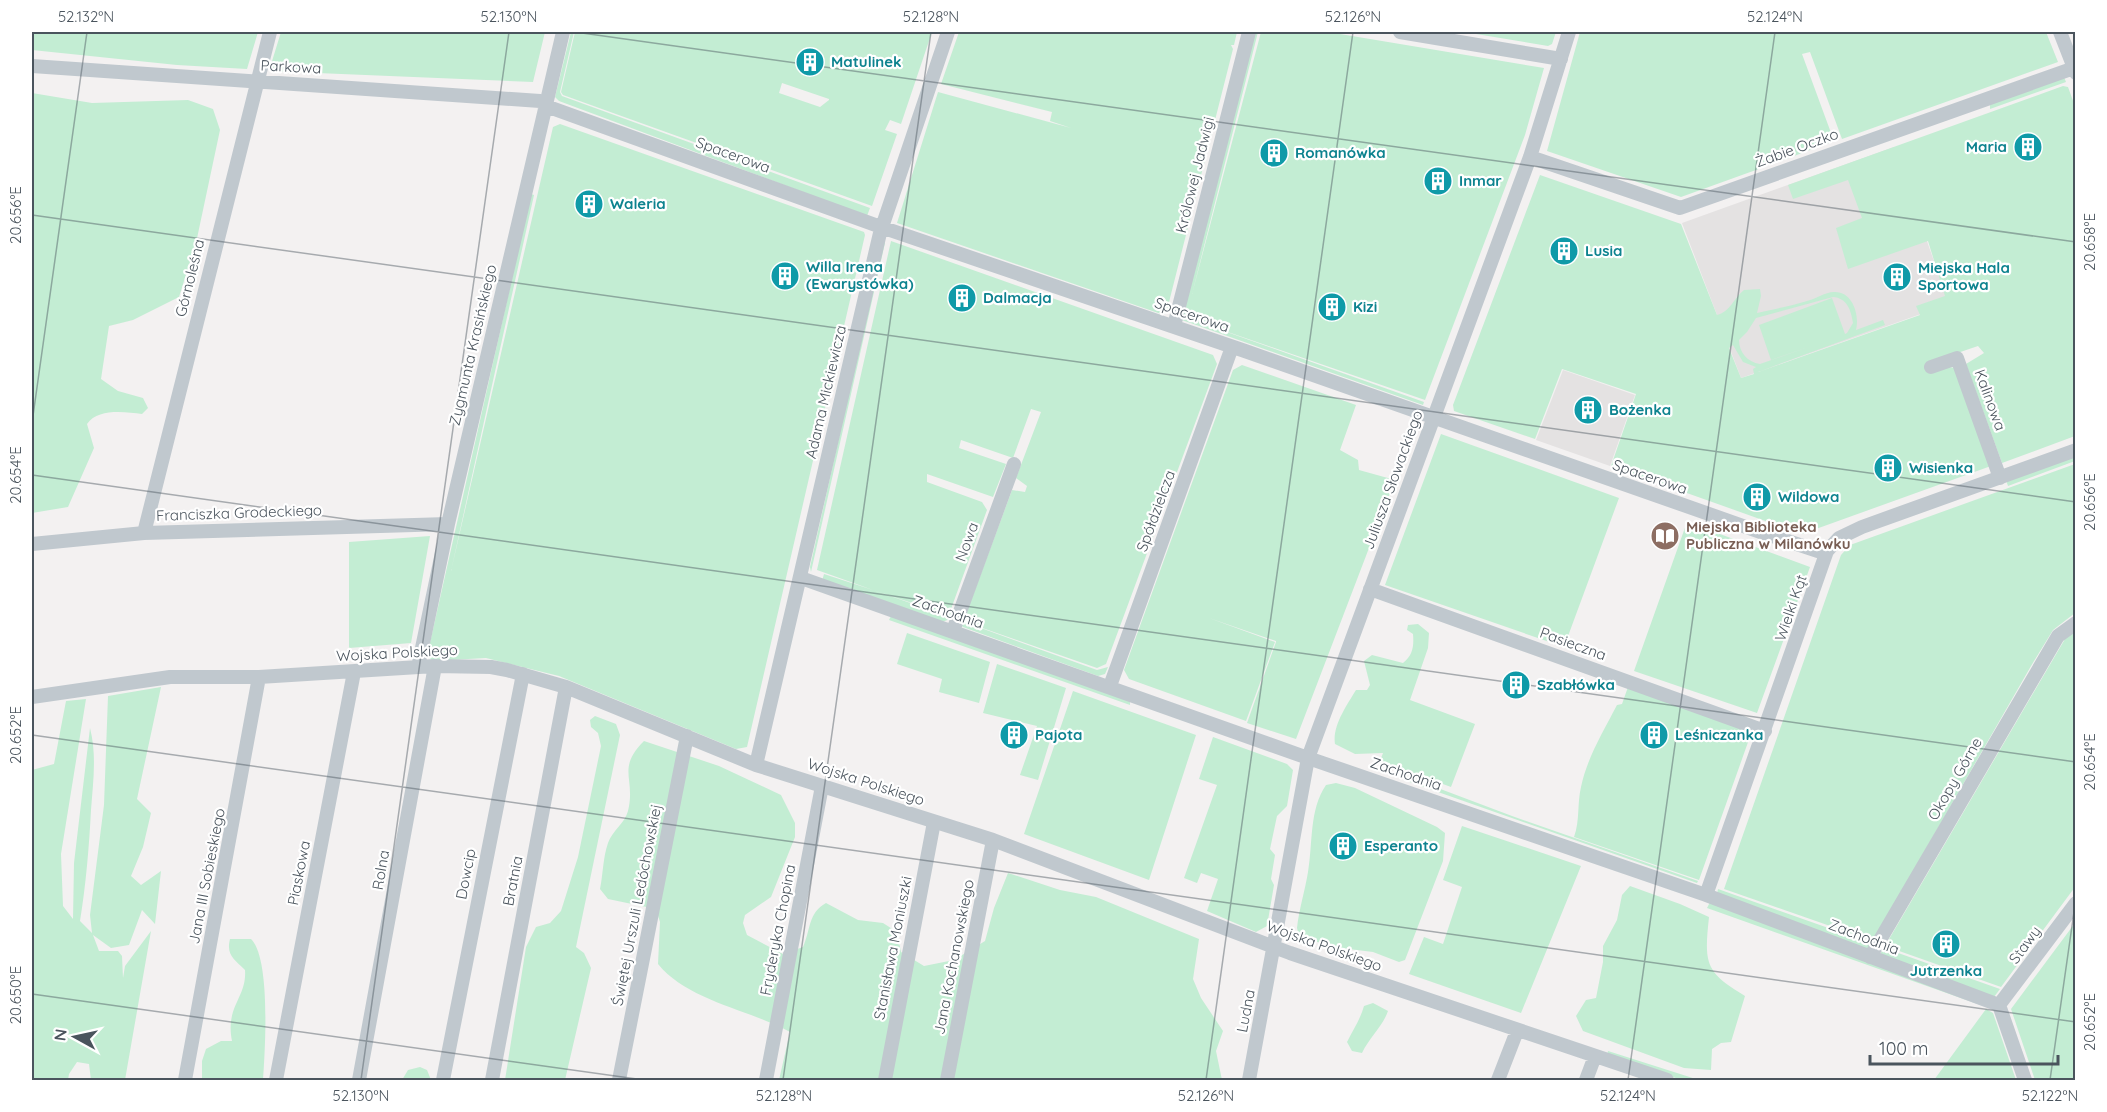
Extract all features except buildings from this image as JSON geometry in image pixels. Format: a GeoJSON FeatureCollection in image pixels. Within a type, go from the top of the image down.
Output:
{"type":"FeatureCollection","features":[{"type":"Feature","properties":{"kind":"street","name":"Górnoleśna"},"geometry":{"type":"LineString","coordinates":[[144,532],[255,82],[270,32]]}},
{"type":"Feature","properties":{"kind":"street","name":"Zygmunta Krasińskiego"},"geometry":{"type":"LineString","coordinates":[[418,667],[448,524],[563,32]]}},
{"type":"Feature","properties":{"kind":"street","name":"Adama Mickiewicza"},"geometry":{"type":"LineString","coordinates":[[756,765],[881,227],[948,32]]}},
{"type":"Feature","properties":{"kind":"street","name":"Królowej Jadwigi"},"geometry":{"type":"LineString","coordinates":[[1174,327],[1249,32]]}},
{"type":"Feature","properties":{"kind":"street"},"geometry":{"type":"LineString","coordinates":[[1400,32],[1561,59]]}},
{"type":"Feature","properties":{"kind":"street","name":"Juliusza Słowackiego"},"geometry":{"type":"LineString","coordinates":[[1274,947],[1308,758],[1530,157],[1569,32]]}},
{"type":"Feature","properties":{"kind":"street"},"geometry":{"type":"LineString","coordinates":[[2060,32],[2075,70]]}},
{"type":"Feature","properties":{"kind":"street","name":"Parkowa"},"geometry":{"type":"LineString","coordinates":[[32,66],[525,99],[540,101],[546,106]]}},
{"type":"Feature","properties":{"kind":"street","name":"Żabie Oczko"},"geometry":{"type":"LineString","coordinates":[[1530,157],[1680,208],[2075,70]]}},
{"type":"Feature","properties":{"kind":"street","name":"Spacerowa"},"geometry":{"type":"LineString","coordinates":[[546,106],[881,227],[1232,346],[1818,552],[1827,551]]}},
{"type":"Feature","properties":{"kind":"street","name":"Spółdzielcza"},"geometry":{"type":"LineString","coordinates":[[1110,686],[1232,346]]}},
{"type":"Feature","properties":{"kind":"street","name":"Kalinowa"},"geometry":{"type":"LineString","coordinates":[[1931,367],[1957,358],[2000,478]]}},
{"type":"Feature","properties":{"kind":"street","name":"Wielki Kąt"},"geometry":{"type":"LineString","coordinates":[[1706,895],[1827,551],[1839,538],[1850,531],[2076,450]]}},
{"type":"Feature","properties":{"kind":"street","name":"Nowa"},"geometry":{"type":"LineString","coordinates":[[953,631],[1014,464]]}},
{"type":"Feature","properties":{"kind":"street","name":"Franciszka Grodeckiego"},"geometry":{"type":"LineString","coordinates":[[32,544],[144,532],[448,524]]}},
{"type":"Feature","properties":{"kind":"street","name":"Zachodnia"},"geometry":{"type":"LineString","coordinates":[[801,578],[1308,758],[1706,895],[1999,1005]]}},
{"type":"Feature","properties":{"kind":"street","name":"Pasieczna"},"geometry":{"type":"LineString","coordinates":[[1370,589],[1765,731]]}},
{"type":"Feature","properties":{"kind":"street","name":"Okopy Górne"},"geometry":{"type":"LineString","coordinates":[[1870,957],[2058,636],[2076,623]]}},
{"type":"Feature","properties":{"kind":"street","name":"Wojska Polskiego"},"geometry":{"type":"LineString","coordinates":[[32,697],[170,677],[259,677],[435,666],[491,667],[523,674],[566,687],[756,765],[993,840],[1274,947],[1667,1080]]}},
{"type":"Feature","properties":{"kind":"street","name":"Rolna"},"geometry":{"type":"LineString","coordinates":[[359,1080],[435,666]]}},
{"type":"Feature","properties":{"kind":"street","name":"Piaskowa"},"geometry":{"type":"LineString","coordinates":[[276,1080],[354,672]]}},
{"type":"Feature","properties":{"kind":"street","name":"Dowcip"},"geometry":{"type":"LineString","coordinates":[[443,1080],[523,674]]}},
{"type":"Feature","properties":{"kind":"street","name":"Jana III Sobieskiego"},"geometry":{"type":"LineString","coordinates":[[185,1080],[259,677]]}},
{"type":"Feature","properties":{"kind":"street","name":"Bratnia"},"geometry":{"type":"LineString","coordinates":[[492,1080],[566,687]]}},
{"type":"Feature","properties":{"kind":"street","name":"Świętej Urszuli Ledóchowskiej"},"geometry":{"type":"LineString","coordinates":[[619,1080],[687,736]]}},
{"type":"Feature","properties":{"kind":"street","name":"Fryderyka Chopina"},"geometry":{"type":"LineString","coordinates":[[766,1080],[822,786]]}},
{"type":"Feature","properties":{"kind":"street","name":"Stanisława Moniuszki"},"geometry":{"type":"LineString","coordinates":[[885,1080],[934,822]]}},
{"type":"Feature","properties":{"kind":"street","name":"Jana Kochanowskiego"},"geometry":{"type":"LineString","coordinates":[[947,1080],[993,840]]}},
{"type":"Feature","properties":{"kind":"street","name":"Stawy"},"geometry":{"type":"LineString","coordinates":[[1999,1005],[2076,903]]}},
{"type":"Feature","properties":{"kind":"street","name":"Ludna"},"geometry":{"type":"LineString","coordinates":[[1249,1080],[1274,947]]}},
{"type":"Feature","properties":{"kind":"street"},"geometry":{"type":"LineString","coordinates":[[1999,1005],[2025,1080]]}},
{"type":"Feature","properties":{"kind":"street"},"geometry":{"type":"LineString","coordinates":[[1498,1080],[1517,1031]]}},
{"type":"Feature","properties":{"kind":"street"},"geometry":{"type":"LineString","coordinates":[[1586,1080],[1595,1056]]}},
{"type":"Feature","properties":{"kind":"shaded area"},"geometry":{"type":"Polygon","coordinates":[[[1894,147],[1949,304],[1741,378],[1682,223],[1894,147]]]}},
{"type":"Feature","properties":{"kind":"shaded area"},"geometry":{"type":"Polygon","coordinates":[[[1563,370],[1635,395],[1610,466],[1536,440],[1563,370]]]}},
{"type":"Feature","properties":{"kind":"green space"},"geometry":{"type":"Polygon","coordinates":[[[32,32],[258,32],[247,69],[177,65],[32,50],[32,32]]]}},
{"type":"Feature","properties":{"kind":"green space"},"geometry":{"type":"Polygon","coordinates":[[[281,32],[545,32],[533,82],[269,71],[281,32]]]}},
{"type":"Feature","properties":{"kind":"green space"},"geometry":{"type":"Polygon","coordinates":[[[571,32],[574,32],[560,92],[562,96],[870,208],[867,216],[559,101],[555,97],[571,32]]]}},
{"type":"Feature","properties":{"kind":"green space"},"geometry":{"type":"Polygon","coordinates":[[[575,32],[932,32],[901,124],[890,120],[885,130],[897,134],[872,206],[563,95],[561,92],[575,32]],[[782,83],[779,93],[820,107],[829,99],[782,83]]]}},
{"type":"Feature","properties":{"kind":"green space"},"geometry":{"type":"Polygon","coordinates":[[[959,32],[1237,32],[1234,45],[1231,45],[1233,49],[1164,315],[897,223],[938,92],[1071,128],[1050,121],[1052,112],[941,84],[959,32]]]}},
{"type":"Feature","properties":{"kind":"green space"},"geometry":{"type":"Polygon","coordinates":[[[1254,32],[1258,32],[1192,294],[1261,32],[1328,32],[1544,68],[1525,135],[1425,400],[1193,320],[1424,402],[1423,405],[1182,320],[1254,32]]]}},
{"type":"Feature","properties":{"kind":"green space"},"geometry":{"type":"Polygon","coordinates":[[[1464,32],[1556,32],[1552,44],[1548,46],[1464,32]]]}},
{"type":"Feature","properties":{"kind":"green space"},"geometry":{"type":"Polygon","coordinates":[[[1580,32],[2046,32],[2058,62],[1842,139],[1810,52],[1802,54],[1834,141],[1775,163],[1773,159],[1766,162],[1767,166],[1681,197],[1547,151],[1580,32]]]}},
{"type":"Feature","properties":{"kind":"green space"},"geometry":{"type":"Polygon","coordinates":[[[2064,77],[2066,82],[1990,109],[1990,104],[2064,77]]]}},
{"type":"Feature","properties":{"kind":"green space"},"geometry":{"type":"Polygon","coordinates":[[[2063,86],[2068,87],[2076,109],[2075,436],[2002,463],[1966,364],[1984,353],[1978,346],[1928,363],[1955,368],[1991,466],[1802,534],[1611,466],[1636,394],[1562,369],[1535,439],[1454,411],[1453,405],[1540,175],[1681,224],[1717,315],[1729,308],[1744,290],[1760,289],[1761,296],[1757,313],[1801,303],[1834,292],[1846,295],[1850,299],[1856,311],[1856,330],[1883,320],[1885,325],[1758,372],[1920,315],[1916,306],[1945,296],[1928,241],[1848,269],[1836,228],[1862,218],[1848,180],[1793,199],[1788,185],[2063,86]],[[1833,297],[1756,318],[1739,340],[1742,352],[1751,361],[1760,364],[1811,346],[1771,360],[1759,325],[1832,298],[1845,334],[1847,333],[1853,323],[1849,309],[1845,302],[1833,297]],[[1733,345],[1729,348],[1741,378],[1754,374],[1753,369],[1756,367],[1743,362],[1733,345]]]}},
{"type":"Feature","properties":{"kind":"green space"},"geometry":{"type":"Polygon","coordinates":[[[32,93],[92,103],[188,100],[213,109],[220,130],[196,243],[179,297],[133,320],[109,326],[101,379],[118,391],[143,398],[148,408],[142,414],[112,412],[92,419],[87,424],[94,448],[68,507],[32,513],[32,93]]]}},
{"type":"Feature","properties":{"kind":"green space"},"geometry":{"type":"Polygon","coordinates":[[[560,124],[864,232],[865,235],[747,747],[736,749],[559,676],[486,658],[433,661],[427,656],[531,194],[534,195],[451,571],[553,127],[560,124]]]}},
{"type":"Feature","properties":{"kind":"green space"},"geometry":{"type":"Polygon","coordinates":[[[891,241],[1213,355],[1217,364],[1106,664],[1097,668],[971,624],[966,614],[1012,490],[1025,492],[1027,486],[1016,478],[1041,412],[1031,409],[1013,458],[961,440],[959,448],[1006,464],[993,497],[927,474],[927,482],[982,502],[987,510],[951,609],[942,613],[817,570],[891,241]]]}},
{"type":"Feature","properties":{"kind":"green space"},"geometry":{"type":"Polygon","coordinates":[[[883,242],[885,243],[811,572],[810,567],[883,242]]]}},
{"type":"Feature","properties":{"kind":"green space"},"geometry":{"type":"Polygon","coordinates":[[[1242,365],[1356,405],[1340,450],[1358,460],[1359,470],[1395,480],[1296,739],[1247,723],[1276,641],[1209,618],[1275,642],[1246,721],[1129,679],[1124,670],[1233,370],[1242,365]]]}},
{"type":"Feature","properties":{"kind":"green space"},"geometry":{"type":"Polygon","coordinates":[[[1441,434],[1619,498],[1564,647],[1385,585],[1441,434]]]}},
{"type":"Feature","properties":{"kind":"green space"},"geometry":{"type":"Polygon","coordinates":[[[2075,455],[2075,461],[2008,486],[2006,480],[2075,455]]]}},
{"type":"Feature","properties":{"kind":"green space"},"geometry":{"type":"Polygon","coordinates":[[[2075,464],[2075,613],[2053,630],[1873,941],[1724,889],[1841,555],[1850,545],[2075,464]]]}},
{"type":"Feature","properties":{"kind":"green space"},"geometry":{"type":"Polygon","coordinates":[[[1687,522],[1810,567],[1757,713],[1634,671],[1687,522]]]}},
{"type":"Feature","properties":{"kind":"green space"},"geometry":{"type":"Polygon","coordinates":[[[430,536],[411,643],[349,648],[349,542],[430,536]]]}},
{"type":"Feature","properties":{"kind":"green space"},"geometry":{"type":"Polygon","coordinates":[[[824,574],[942,614],[952,610],[950,619],[942,622],[822,581],[824,574]]]}},
{"type":"Feature","properties":{"kind":"green space"},"geometry":{"type":"Polygon","coordinates":[[[965,615],[970,624],[1097,670],[1108,667],[1105,674],[1098,676],[963,627],[961,625],[965,615]]]}},
{"type":"Feature","properties":{"kind":"green space"},"geometry":{"type":"Polygon","coordinates":[[[891,616],[1130,700],[1130,705],[889,620],[891,616]]]}},
{"type":"Feature","properties":{"kind":"green space"},"geometry":{"type":"Polygon","coordinates":[[[1418,624],[1429,633],[1428,648],[1410,700],[1475,724],[1451,787],[1380,761],[1383,753],[1355,754],[1335,744],[1338,723],[1348,702],[1356,690],[1367,690],[1370,685],[1364,661],[1372,655],[1403,663],[1409,657],[1413,646],[1413,634],[1407,630],[1408,625],[1418,624]]]}},
{"type":"Feature","properties":{"kind":"green space"},"geometry":{"type":"Polygon","coordinates":[[[2075,631],[2075,887],[2001,987],[1885,946],[2065,639],[2075,631]]]}},
{"type":"Feature","properties":{"kind":"green space"},"geometry":{"type":"Polygon","coordinates":[[[907,633],[990,662],[979,703],[939,692],[942,679],[897,664],[907,633]]]}},
{"type":"Feature","properties":{"kind":"green space"},"geometry":{"type":"Polygon","coordinates":[[[997,664],[1066,688],[1038,780],[1020,775],[1037,726],[983,713],[997,664]]]}},
{"type":"Feature","properties":{"kind":"green space"},"geometry":{"type":"Polygon","coordinates":[[[161,687],[137,799],[151,813],[143,847],[131,876],[141,885],[161,871],[155,924],[142,910],[129,945],[111,948],[93,935],[99,951],[118,951],[122,956],[123,978],[125,966],[151,931],[125,1080],[91,1080],[89,1064],[77,1062],[68,1080],[32,1080],[32,770],[54,764],[66,701],[86,699],[61,854],[63,906],[73,919],[74,863],[90,728],[94,759],[93,779],[87,866],[80,921],[92,933],[90,915],[104,805],[108,696],[161,687]]]}},
{"type":"Feature","properties":{"kind":"green space"},"geometry":{"type":"Polygon","coordinates":[[[1628,687],[1752,731],[1699,880],[1574,837],[1580,793],[1587,766],[1617,705],[1622,704],[1628,687]]]}},
{"type":"Feature","properties":{"kind":"green space"},"geometry":{"type":"Polygon","coordinates":[[[1073,691],[1196,735],[1149,880],[1024,834],[1073,691]]]}},
{"type":"Feature","properties":{"kind":"green space"},"geometry":{"type":"Polygon","coordinates":[[[595,716],[616,724],[620,735],[576,947],[584,953],[591,968],[565,1080],[505,1080],[526,947],[536,927],[550,923],[561,911],[578,857],[601,746],[598,733],[591,727],[590,720],[595,716]]]}},
{"type":"Feature","properties":{"kind":"green space"},"geometry":{"type":"Polygon","coordinates":[[[1213,737],[1287,764],[1293,770],[1287,806],[1277,816],[1270,849],[1275,855],[1271,879],[1274,885],[1267,926],[1256,932],[1207,911],[1218,879],[1201,873],[1197,883],[1184,878],[1217,785],[1199,779],[1213,737]]]}},
{"type":"Feature","properties":{"kind":"green space"},"geometry":{"type":"Polygon","coordinates":[[[644,741],[719,766],[781,795],[795,823],[795,837],[771,897],[745,915],[743,923],[747,935],[783,954],[803,947],[813,917],[826,903],[858,920],[883,923],[897,932],[901,952],[924,966],[954,960],[985,941],[994,908],[1008,873],[1060,890],[1096,897],[1199,939],[1193,979],[1201,998],[1223,1031],[1216,1051],[1222,1080],[779,1080],[790,1032],[702,996],[671,977],[658,964],[660,922],[656,909],[608,899],[600,889],[608,843],[628,811],[631,759],[644,741]]]}},
{"type":"Feature","properties":{"kind":"green space"},"geometry":{"type":"Polygon","coordinates":[[[1406,776],[1698,881],[1697,883],[1404,780],[1406,776]]]}},
{"type":"Feature","properties":{"kind":"green space"},"geometry":{"type":"Polygon","coordinates":[[[1336,783],[1355,788],[1445,833],[1443,861],[1405,960],[1399,962],[1373,952],[1333,947],[1299,936],[1297,928],[1308,872],[1314,816],[1326,785],[1336,783]]]}},
{"type":"Feature","properties":{"kind":"green space"},"geometry":{"type":"Polygon","coordinates":[[[1462,826],[1581,866],[1521,1013],[1409,974],[1424,937],[1443,944],[1462,887],[1443,880],[1462,826]]]}},
{"type":"Feature","properties":{"kind":"green space"},"geometry":{"type":"Polygon","coordinates":[[[1630,886],[1709,917],[1707,946],[1710,965],[1722,980],[1745,996],[1731,1042],[1721,1043],[1712,1049],[1711,1070],[1684,1068],[1583,1031],[1576,1016],[1586,1000],[1596,998],[1603,962],[1603,946],[1617,920],[1622,895],[1630,886]]]}},
{"type":"Feature","properties":{"kind":"green space"},"geometry":{"type":"Polygon","coordinates":[[[1718,889],[1871,943],[1868,950],[1717,894],[1718,889]]]}},
{"type":"Feature","properties":{"kind":"green space"},"geometry":{"type":"Polygon","coordinates":[[[1710,902],[1986,1007],[1707,908],[1710,902]]]}},
{"type":"Feature","properties":{"kind":"green space"},"geometry":{"type":"Polygon","coordinates":[[[2075,923],[2075,1080],[2035,1080],[2011,1009],[2075,923]]]}},
{"type":"Feature","properties":{"kind":"green space"},"geometry":{"type":"Polygon","coordinates":[[[230,939],[251,939],[262,965],[265,1006],[263,1080],[202,1080],[202,1061],[206,1049],[221,1041],[232,1041],[231,1019],[245,980],[245,970],[230,953],[230,939]]]}},
{"type":"Feature","properties":{"kind":"green space"},"geometry":{"type":"Polygon","coordinates":[[[1884,948],[2000,989],[1994,997],[1880,954],[1884,948]]]}},
{"type":"Feature","properties":{"kind":"green space"},"geometry":{"type":"Polygon","coordinates":[[[1373,1003],[1388,1011],[1386,1016],[1362,1053],[1352,1051],[1347,1042],[1364,1006],[1373,1003]]]}},
{"type":"Feature","properties":{"kind":"green space"},"geometry":{"type":"Polygon","coordinates":[[[1986,1009],[1993,1013],[2016,1080],[1934,1080],[1986,1009]]]}},
{"type":"Feature","properties":{"kind":"green space"},"geometry":{"type":"Polygon","coordinates":[[[1608,1051],[1699,1080],[1682,1080],[1607,1056],[1608,1051]]]}},
{"type":"Feature","properties":{"kind":"green space"},"geometry":{"type":"Polygon","coordinates":[[[420,1067],[427,1070],[431,1080],[402,1080],[408,1070],[420,1067]]]}},
{"type":"Feature","properties":{"kind":"place","name":"Matulinek"},"geometry":{"type":"Point","coordinates":[810,62]}},
{"type":"Feature","properties":{"kind":"place","name":"Maria"},"geometry":{"type":"Point","coordinates":[2028,147]}},
{"type":"Feature","properties":{"kind":"place","name":"Romanówka"},"geometry":{"type":"Point","coordinates":[1274,153]}},
{"type":"Feature","properties":{"kind":"place","name":"Inmar"},"geometry":{"type":"Point","coordinates":[1438,181]}},
{"type":"Feature","properties":{"kind":"place","name":"Waleria"},"geometry":{"type":"Point","coordinates":[589,204]}},
{"type":"Feature","properties":{"kind":"place","name":"Lusia"},"geometry":{"type":"Point","coordinates":[1564,251]}},
{"type":"Feature","properties":{"kind":"place","name":"Willa Irena (Ewarystówka)"},"geometry":{"type":"Point","coordinates":[785,276]}},
{"type":"Feature","properties":{"kind":"place","name":"Miejska Hala Sportowa"},"geometry":{"type":"Point","coordinates":[1897,277]}},
{"type":"Feature","properties":{"kind":"place","name":"Dalmacja"},"geometry":{"type":"Point","coordinates":[962,298]}},
{"type":"Feature","properties":{"kind":"place","name":"Kizi"},"geometry":{"type":"Point","coordinates":[1332,307]}},
{"type":"Feature","properties":{"kind":"place","name":"Bożenka"},"geometry":{"type":"Point","coordinates":[1588,410]}},
{"type":"Feature","properties":{"kind":"place","name":"Wisienka"},"geometry":{"type":"Point","coordinates":[1888,468]}},
{"type":"Feature","properties":{"kind":"place","name":"Wildowa"},"geometry":{"type":"Point","coordinates":[1757,497]}},
{"type":"Feature","properties":{"kind":"place","name":"Miejska Biblioteka Publiczna w Milanówku"},"geometry":{"type":"Point","coordinates":[1665,536]}},
{"type":"Feature","properties":{"kind":"place","name":"Szabłówka"},"geometry":{"type":"Point","coordinates":[1516,685]}},
{"type":"Feature","properties":{"kind":"place","name":"Pajota"},"geometry":{"type":"Point","coordinates":[1014,735]}},
{"type":"Feature","properties":{"kind":"place","name":"Leśniczanka"},"geometry":{"type":"Point","coordinates":[1654,735]}},
{"type":"Feature","properties":{"kind":"place","name":"Esperanto"},"geometry":{"type":"Point","coordinates":[1343,846]}},
{"type":"Feature","properties":{"kind":"place","name":"Jutrzenka"},"geometry":{"type":"Point","coordinates":[1946,944]}}]}
